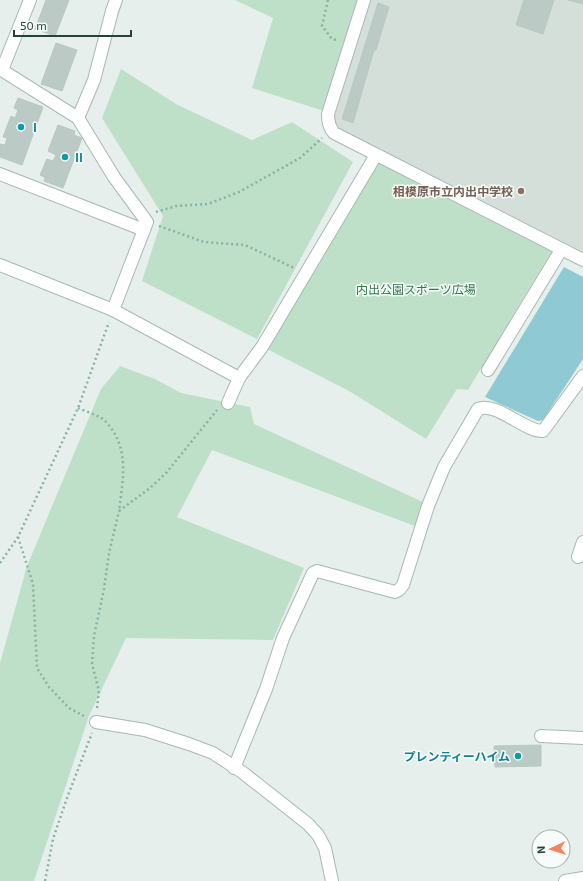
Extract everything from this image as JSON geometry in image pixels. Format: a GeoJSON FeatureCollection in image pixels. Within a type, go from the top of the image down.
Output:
{"type":"FeatureCollection","features":[{"type":"Feature","properties":{"kind":"street"},"geometry":{"type":"LineString","coordinates":[[30,0],[1,70],[78,118],[146,226]]}},
{"type":"Feature","properties":{"kind":"street"},"geometry":{"type":"LineString","coordinates":[[78,118],[94,80],[116,0]]}},
{"type":"Feature","properties":{"kind":"street"},"geometry":{"type":"LineString","coordinates":[[364,0],[328,114],[328,122],[334,133],[583,260]]}},
{"type":"Feature","properties":{"kind":"street"},"geometry":{"type":"LineString","coordinates":[[228,403],[239,378],[262,347],[376,155]]}},
{"type":"Feature","properties":{"kind":"street"},"geometry":{"type":"LineString","coordinates":[[0,174],[146,226]]}},
{"type":"Feature","properties":{"kind":"street"},"geometry":{"type":"LineString","coordinates":[[113,310],[146,226]]}},
{"type":"Feature","properties":{"kind":"street"},"geometry":{"type":"LineString","coordinates":[[488,370],[562,250]]}},
{"type":"Feature","properties":{"kind":"street"},"geometry":{"type":"LineString","coordinates":[[0,265],[113,310],[239,378]]}},
{"type":"Feature","properties":{"kind":"street"},"geometry":{"type":"LineString","coordinates":[[234,768],[266,689],[284,638],[313,573],[316,571],[395,592],[399,590],[403,585],[428,506],[444,467],[478,409],[482,407],[492,409],[539,430],[546,429],[583,376]]}},
{"type":"Feature","properties":{"kind":"street"},"geometry":{"type":"LineString","coordinates":[[578,557],[583,542]]}},
{"type":"Feature","properties":{"kind":"street"},"geometry":{"type":"LineString","coordinates":[[96,722],[145,730],[176,739],[213,753],[242,772],[308,824],[318,834],[326,848],[332,881]]}},
{"type":"Feature","properties":{"kind":"street"},"geometry":{"type":"LineString","coordinates":[[541,736],[583,738]]}},
{"type":"Feature","properties":{"kind":"street"},"geometry":{"type":"LineString","coordinates":[[565,881],[583,878]]}},
{"type":"Feature","properties":{"kind":"path"},"geometry":{"type":"LineString","coordinates":[[328,0],[322,26],[332,39],[350,44]]}},
{"type":"Feature","properties":{"kind":"path"},"geometry":{"type":"LineString","coordinates":[[306,274],[245,245],[204,242],[146,226],[152,213],[176,206],[208,204],[239,192],[300,158],[331,129]]}},
{"type":"Feature","properties":{"kind":"path"},"geometry":{"type":"LineString","coordinates":[[0,563],[18,537],[78,408],[113,310]]}},
{"type":"Feature","properties":{"kind":"path"},"geometry":{"type":"LineString","coordinates":[[119,510],[150,488],[167,472],[217,409],[228,403]]}},
{"type":"Feature","properties":{"kind":"path"},"geometry":{"type":"LineString","coordinates":[[45,881],[53,839],[96,722],[99,690],[92,664],[94,636],[104,589],[108,553],[119,510],[124,477],[121,446],[105,420],[78,408]]}},
{"type":"Feature","properties":{"kind":"path"},"geometry":{"type":"LineString","coordinates":[[18,537],[33,584],[37,668],[49,688],[69,708],[96,722]]}},
{"type":"Feature","properties":{"kind":"shaded area","name":"相模原市立内出中学校"},"geometry":{"type":"Polygon","coordinates":[[[370,0],[583,0],[583,255],[335,127],[333,120],[370,0]]]}},
{"type":"Feature","properties":{"kind":"green space"},"geometry":{"type":"Polygon","coordinates":[[[235,0],[358,0],[324,111],[252,88],[273,18],[235,0]]]}},
{"type":"Feature","properties":{"kind":"green space"},"geometry":{"type":"Polygon","coordinates":[[[121,69],[176,104],[252,140],[292,122],[353,162],[257,339],[142,281],[163,216],[102,118],[121,69]]]}},
{"type":"Feature","properties":{"kind":"green space","name":"内出公園スポーツ広場"},"geometry":{"type":"Polygon","coordinates":[[[380,160],[552,251],[468,390],[457,389],[426,439],[349,391],[267,349],[380,160]]]}},
{"type":"Feature","properties":{"kind":"green space"},"geometry":{"type":"Polygon","coordinates":[[[120,366],[155,379],[181,393],[250,407],[254,424],[423,502],[415,526],[212,450],[177,517],[304,568],[273,640],[126,638],[89,716],[34,881],[0,881],[0,663],[27,566],[101,389],[120,366]]]}},
{"type":"Feature","properties":{"kind":"water"},"geometry":{"type":"Polygon","coordinates":[[[564,267],[583,277],[583,359],[543,420],[538,421],[485,397],[564,267]]]}},
{"type":"Feature","properties":{"kind":"building"},"geometry":{"type":"Polygon","coordinates":[[[46,0],[69,0],[55,36],[35,29],[46,0]]]}},
{"type":"Feature","properties":{"kind":"building"},"geometry":{"type":"Polygon","coordinates":[[[524,0],[554,0],[543,34],[516,25],[524,0]]]}},
{"type":"Feature","properties":{"kind":"building"},"geometry":{"type":"Polygon","coordinates":[[[568,0],[583,0],[583,4],[568,0]]]}},
{"type":"Feature","properties":{"kind":"building"},"geometry":{"type":"Polygon","coordinates":[[[378,3],[389,7],[376,50],[374,50],[353,123],[342,119],[378,3]]]}},
{"type":"Feature","properties":{"kind":"building"},"geometry":{"type":"Polygon","coordinates":[[[56,43],[77,50],[62,91],[41,84],[56,43]]]}},
{"type":"Feature","properties":{"kind":"building","name":"Ⅰ"},"geometry":{"type":"Polygon","coordinates":[[[18,98],[43,107],[22,165],[0,157],[0,144],[5,145],[7,138],[3,137],[11,116],[15,118],[18,110],[14,108],[18,98]]]}},
{"type":"Feature","properties":{"kind":"building","name":"Ⅱ"},"geometry":{"type":"Polygon","coordinates":[[[58,125],[75,131],[74,135],[82,138],[63,188],[44,181],[45,177],[40,175],[47,159],[53,161],[56,155],[48,151],[58,125]]]}},
{"type":"Feature","properties":{"kind":"building","name":"プレンティーハイム"},"geometry":{"type":"Polygon","coordinates":[[[541,745],[541,766],[495,767],[494,746],[541,745]]]}},
{"type":"Feature","properties":{"kind":"place","name":"Ⅰ"},"geometry":{"type":"Point","coordinates":[21,127]}},
{"type":"Feature","properties":{"kind":"place","name":"Ⅱ"},"geometry":{"type":"Point","coordinates":[65,157]}},
{"type":"Feature","properties":{"kind":"place","name":"相模原市立内出中学校"},"geometry":{"type":"Point","coordinates":[521,191]}},
{"type":"Feature","properties":{"kind":"place","name":"プレンティーハイム"},"geometry":{"type":"Point","coordinates":[518,756]}}]}
